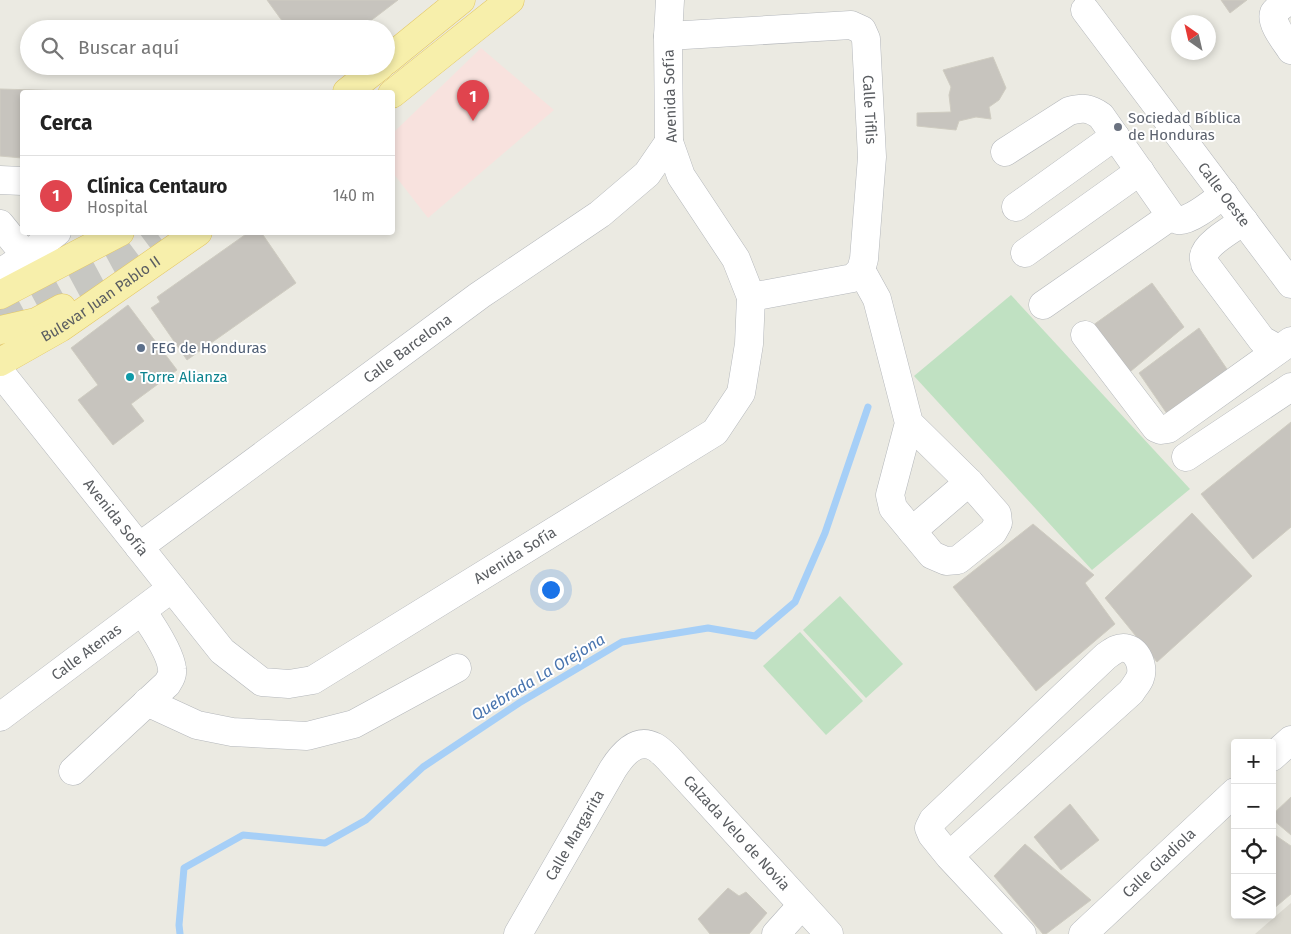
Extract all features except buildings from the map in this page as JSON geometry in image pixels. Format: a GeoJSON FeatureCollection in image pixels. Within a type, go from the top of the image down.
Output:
{"type":"FeatureCollection","features":[{"type":"Feature","properties":{"kind":"main road"},"geometry":{"type":"LineString","coordinates":[[395,92],[510,0]]}},
{"type":"Feature","properties":{"kind":"main road"},"geometry":{"type":"LineString","coordinates":[[395,53],[450,3]]}},
{"type":"Feature","properties":{"kind":"main road"},"geometry":{"type":"LineString","coordinates":[[387,90],[448,50]]}},
{"type":"Feature","properties":{"kind":"main road"},"geometry":{"type":"LineString","coordinates":[[349,90],[368,75]]}},
{"type":"Feature","properties":{"kind":"main road"},"geometry":{"type":"LineString","coordinates":[[0,295],[115,235]]}},
{"type":"Feature","properties":{"kind":"main road"},"geometry":{"type":"LineString","coordinates":[[0,330],[36,322],[77,301],[174,235]]}},
{"type":"Feature","properties":{"kind":"main road","name":"Bulevar Juan Pablo II"},"geometry":{"type":"LineString","coordinates":[[0,362],[60,328],[194,235]]}},
{"type":"Feature","properties":{"kind":"street","name":"Avenida Sofía"},"geometry":{"type":"LineString","coordinates":[[0,372],[222,651],[262,682],[289,684],[313,680],[715,432],[741,393],[748,344],[751,297],[736,259],[681,176],[669,142],[668,36],[670,0]]}},
{"type":"Feature","properties":{"kind":"street"},"geometry":{"type":"LineString","coordinates":[[1290,0],[1274,12],[1274,16],[1276,28],[1291,50]]}},
{"type":"Feature","properties":{"kind":"street","name":"Calle Oeste"},"geometry":{"type":"LineString","coordinates":[[1086,10],[1291,284]]}},
{"type":"Feature","properties":{"kind":"street","name":"Calle Tiflis"},"geometry":{"type":"LineString","coordinates":[[668,36],[851,24],[862,30],[866,39],[872,157],[864,259],[861,270]]}},
{"type":"Feature","properties":{"kind":"street"},"geometry":{"type":"LineString","coordinates":[[1005,152],[1070,111],[1080,107],[1088,108],[1101,116],[1171,216],[1178,220],[1184,220],[1224,194]]}},
{"type":"Feature","properties":{"kind":"street"},"geometry":{"type":"LineString","coordinates":[[1016,207],[1115,136]]}},
{"type":"Feature","properties":{"kind":"street","name":"Calle Barcelona"},"geometry":{"type":"LineString","coordinates":[[139,547],[472,301],[600,214],[647,174],[669,142]]}},
{"type":"Feature","properties":{"kind":"street"},"geometry":{"type":"LineString","coordinates":[[1025,252],[1140,171]]}},
{"type":"Feature","properties":{"kind":"street"},"geometry":{"type":"LineString","coordinates":[[0,180],[20,181]]}},
{"type":"Feature","properties":{"kind":"street"},"geometry":{"type":"LineString","coordinates":[[1043,305],[1171,216]]}},
{"type":"Feature","properties":{"kind":"street"},"geometry":{"type":"LineString","coordinates":[[1244,221],[1220,237],[1207,249],[1203,256],[1205,264],[1262,340],[1285,345]]}},
{"type":"Feature","properties":{"kind":"street"},"geometry":{"type":"LineString","coordinates":[[0,224],[26,256]]}},
{"type":"Feature","properties":{"kind":"street"},"geometry":{"type":"LineString","coordinates":[[0,273],[53,235]]}},
{"type":"Feature","properties":{"kind":"street"},"geometry":{"type":"LineString","coordinates":[[751,297],[853,278],[861,270],[876,299],[909,423],[890,495],[893,508],[932,555],[946,561],[958,560],[993,532],[998,523],[997,514],[969,482],[909,423]]}},
{"type":"Feature","properties":{"kind":"street"},"geometry":{"type":"LineString","coordinates":[[1085,336],[1156,428],[1160,430],[1168,429],[1285,345]]}},
{"type":"Feature","properties":{"kind":"street"},"geometry":{"type":"LineString","coordinates":[[1186,457],[1291,387]]}},
{"type":"Feature","properties":{"kind":"street"},"geometry":{"type":"LineString","coordinates":[[912,531],[969,482]]}},
{"type":"Feature","properties":{"kind":"street","name":"Calle Atenas"},"geometry":{"type":"LineString","coordinates":[[0,717],[172,588]]}},
{"type":"Feature","properties":{"kind":"street"},"geometry":{"type":"LineString","coordinates":[[73,771],[167,684],[171,677],[172,668],[158,634],[142,611]]}},
{"type":"Feature","properties":{"kind":"street"},"geometry":{"type":"LineString","coordinates":[[949,856],[1130,692],[1140,677],[1141,668],[1140,662],[1131,651],[1124,648],[1115,650],[1106,656],[933,820],[929,828],[932,835],[949,856],[1022,934]]}},
{"type":"Feature","properties":{"kind":"street"},"geometry":{"type":"LineString","coordinates":[[147,702],[198,725],[232,732],[308,736],[354,724],[457,668]]}},
{"type":"Feature","properties":{"kind":"street"},"geometry":{"type":"LineString","coordinates":[[1276,754],[1291,740]]}},
{"type":"Feature","properties":{"kind":"street","name":"Calzada Velo de Novia"},"geometry":{"type":"LineString","coordinates":[[638,744],[654,746],[668,758],[829,934]]}},
{"type":"Feature","properties":{"kind":"street","name":"Calle Margarita"},"geometry":{"type":"LineString","coordinates":[[518,934],[623,753],[638,744]]}},
{"type":"Feature","properties":{"kind":"street","name":"Calle Gladiola"},"geometry":{"type":"LineString","coordinates":[[1083,934],[1231,796]]}},
{"type":"Feature","properties":{"kind":"street"},"geometry":{"type":"LineString","coordinates":[[776,934],[802,905]]}},
{"type":"Feature","properties":{"kind":"shaded area"},"geometry":{"type":"Polygon","coordinates":[[[481,48],[554,110],[428,218],[395,176],[395,131],[481,48]]]}},
{"type":"Feature","properties":{"kind":"shaded area"},"geometry":{"type":"Polygon","coordinates":[[[1291,903],[1291,934],[1255,934],[1272,919],[1276,919],[1276,916],[1291,903]]]}},
{"type":"Feature","properties":{"kind":"green space"},"geometry":{"type":"Polygon","coordinates":[[[1011,295],[1190,489],[1092,570],[914,376],[1011,295]]]}},
{"type":"Feature","properties":{"kind":"green space"},"geometry":{"type":"Polygon","coordinates":[[[840,596],[903,664],[866,698],[803,630],[840,596]]]}},
{"type":"Feature","properties":{"kind":"green space"},"geometry":{"type":"Polygon","coordinates":[[[800,632],[863,701],[826,735],[763,666],[800,632]]]}},
{"type":"Feature","properties":{"kind":"waterway","name":"Quebrada La Orejona"},"geometry":{"type":"LineString","coordinates":[[180,934],[179,925],[184,868],[243,835],[325,843],[366,820],[423,767],[519,703],[622,642],[708,628],[755,636],[795,602],[825,533],[868,407]]}},
{"type":"Feature","properties":{"kind":"tunnel"},"geometry":{"type":"LineString","coordinates":[[0,325],[115,263],[152,235]]}},
{"type":"Feature","properties":{"kind":"place","name":"Clínica Centauro"},"geometry":{"type":"Point","coordinates":[473,121]}},
{"type":"Feature","properties":{"kind":"place","name":"Sociedad Bíblica de Honduras"},"geometry":{"type":"Point","coordinates":[1118,127]}},
{"type":"Feature","properties":{"kind":"place","name":"FEG de Honduras"},"geometry":{"type":"Point","coordinates":[141,348]}},
{"type":"Feature","properties":{"kind":"place","name":"Torre Alianza"},"geometry":{"type":"Point","coordinates":[130,377]}}]}
